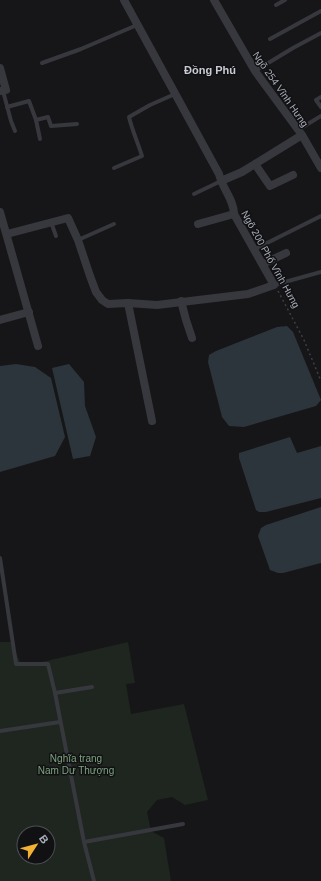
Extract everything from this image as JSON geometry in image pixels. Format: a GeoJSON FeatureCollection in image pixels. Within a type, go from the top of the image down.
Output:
{"type":"FeatureCollection","features":[{"type":"Feature","properties":{"kind":"street","name":"Ngõ 200 Phố Vĩnh Hưng"},"geometry":{"type":"LineString","coordinates":[[124,0],[219,174],[221,182],[234,207],[234,214],[274,285]]}},
{"type":"Feature","properties":{"kind":"street","name":"Ngõ 254 Vĩnh Hưng"},"geometry":{"type":"LineString","coordinates":[[214,0],[255,72],[300,133],[321,168]]}},
{"type":"Feature","properties":{"kind":"street"},"geometry":{"type":"LineString","coordinates":[[0,68],[6,90],[2,91]]}},
{"type":"Feature","properties":{"kind":"street"},"geometry":{"type":"LineString","coordinates":[[221,182],[255,164],[300,133]]}},
{"type":"Feature","properties":{"kind":"street"},"geometry":{"type":"LineString","coordinates":[[255,164],[270,186],[292,176]]}},
{"type":"Feature","properties":{"kind":"street"},"geometry":{"type":"LineString","coordinates":[[0,212],[38,346]]}},
{"type":"Feature","properties":{"kind":"street"},"geometry":{"type":"LineString","coordinates":[[198,224],[234,214]]}},
{"type":"Feature","properties":{"kind":"street"},"geometry":{"type":"LineString","coordinates":[[7,234],[68,218],[99,296],[108,304],[128,303],[157,305],[248,294],[274,285]]}},
{"type":"Feature","properties":{"kind":"street"},"geometry":{"type":"LineString","coordinates":[[263,264],[286,253]]}},
{"type":"Feature","properties":{"kind":"street"},"geometry":{"type":"LineString","coordinates":[[181,301],[192,338]]}},
{"type":"Feature","properties":{"kind":"street"},"geometry":{"type":"LineString","coordinates":[[128,303],[152,421]]}},
{"type":"Feature","properties":{"kind":"street"},"geometry":{"type":"LineString","coordinates":[[0,320],[29,312]]}},
{"type":"Feature","properties":{"kind":"lane"},"geometry":{"type":"LineString","coordinates":[[276,5],[285,0]]}},
{"type":"Feature","properties":{"kind":"lane"},"geometry":{"type":"LineString","coordinates":[[270,39],[321,11]]}},
{"type":"Feature","properties":{"kind":"lane"},"geometry":{"type":"LineString","coordinates":[[42,63],[81,49],[137,25]]}},
{"type":"Feature","properties":{"kind":"lane"},"geometry":{"type":"LineString","coordinates":[[255,72],[292,48],[321,33]]}},
{"type":"Feature","properties":{"kind":"lane"},"geometry":{"type":"LineString","coordinates":[[2,91],[15,131]]}},
{"type":"Feature","properties":{"kind":"lane"},"geometry":{"type":"LineString","coordinates":[[114,168],[142,156],[132,130],[129,117],[150,105],[175,94]]}},
{"type":"Feature","properties":{"kind":"lane"},"geometry":{"type":"LineString","coordinates":[[321,97],[316,100],[321,107]]}},
{"type":"Feature","properties":{"kind":"lane"},"geometry":{"type":"LineString","coordinates":[[7,107],[29,101],[36,120],[40,139]]}},
{"type":"Feature","properties":{"kind":"lane"},"geometry":{"type":"LineString","coordinates":[[300,133],[321,116]]}},
{"type":"Feature","properties":{"kind":"lane"},"geometry":{"type":"LineString","coordinates":[[36,120],[48,117],[51,126],[77,124]]}},
{"type":"Feature","properties":{"kind":"lane"},"geometry":{"type":"LineString","coordinates":[[194,194],[221,182]]}},
{"type":"Feature","properties":{"kind":"lane"},"geometry":{"type":"LineString","coordinates":[[255,249],[321,216]]}},
{"type":"Feature","properties":{"kind":"lane"},"geometry":{"type":"LineString","coordinates":[[51,222],[56,236]]}},
{"type":"Feature","properties":{"kind":"lane"},"geometry":{"type":"LineString","coordinates":[[78,240],[114,224]]}},
{"type":"Feature","properties":{"kind":"lane"},"geometry":{"type":"LineString","coordinates":[[274,285],[321,272]]}},
{"type":"Feature","properties":{"kind":"lane"},"geometry":{"type":"LineString","coordinates":[[0,558],[16,664],[48,664],[84,842],[94,881]]}},
{"type":"Feature","properties":{"kind":"lane"},"geometry":{"type":"LineString","coordinates":[[55,693],[92,687]]}},
{"type":"Feature","properties":{"kind":"lane"},"geometry":{"type":"LineString","coordinates":[[0,731],[60,722]]}},
{"type":"Feature","properties":{"kind":"lane"},"geometry":{"type":"LineString","coordinates":[[84,842],[183,824]]}},
{"type":"Feature","properties":{"kind":"path","name":"Ngõ 200 Phố Vĩnh Hưng"},"geometry":{"type":"LineString","coordinates":[[274,285],[304,340],[321,381]]}},
{"type":"Feature","properties":{"kind":"green space","name":"Nghĩa trang Nam Dư Thượng"},"geometry":{"type":"Polygon","coordinates":[[[0,642],[11,642],[20,662],[42,662],[128,642],[135,683],[126,684],[131,714],[184,704],[208,800],[185,805],[172,797],[157,800],[147,812],[151,831],[164,838],[171,881],[0,881],[0,642]]]}},
{"type":"Feature","properties":{"kind":"shaded area"},"geometry":{"type":"Polygon","coordinates":[[[287,326],[293,332],[321,400],[316,406],[244,427],[229,426],[222,417],[208,362],[209,355],[277,327],[287,326]]]}},
{"type":"Feature","properties":{"kind":"shaded area"},"geometry":{"type":"Polygon","coordinates":[[[16,364],[35,367],[51,378],[65,437],[55,456],[0,472],[0,366],[16,364]]]}},
{"type":"Feature","properties":{"kind":"shaded area"},"geometry":{"type":"Polygon","coordinates":[[[69,364],[84,382],[85,406],[96,437],[90,456],[73,459],[52,368],[69,364]]]}},
{"type":"Feature","properties":{"kind":"shaded area"},"geometry":{"type":"Polygon","coordinates":[[[290,437],[297,453],[321,446],[321,498],[266,512],[259,512],[256,510],[239,458],[239,453],[290,437]]]}},
{"type":"Feature","properties":{"kind":"shaded area"},"geometry":{"type":"Polygon","coordinates":[[[321,507],[321,563],[283,573],[270,570],[258,536],[261,528],[321,507]]]}},
{"type":"Feature","properties":{"kind":"district","name":"Đồng Phú"},"geometry":{"type":"Point","coordinates":[210,70]}}]}
